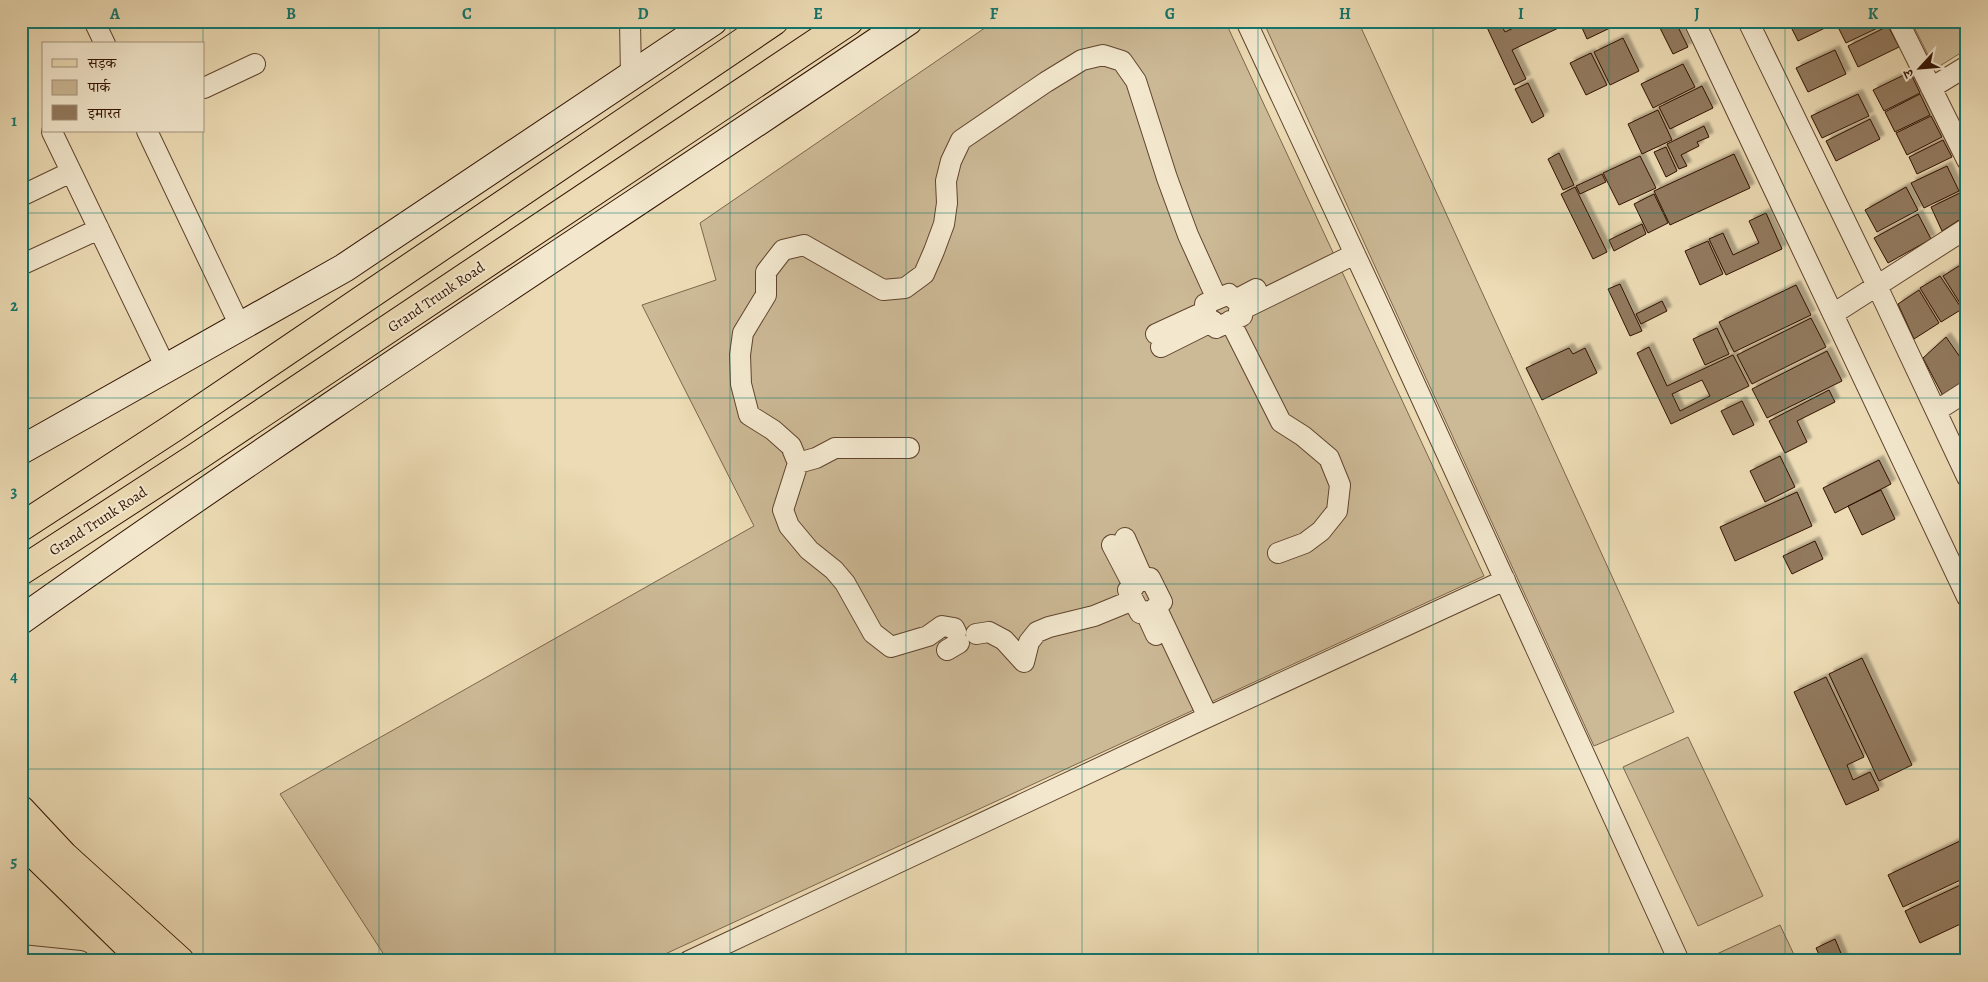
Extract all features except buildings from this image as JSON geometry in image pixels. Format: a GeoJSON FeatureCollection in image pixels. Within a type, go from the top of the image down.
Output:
{"type":"FeatureCollection","features":[{"type":"Feature","properties":{"kind":"main road"},"geometry":{"type":"LineString","coordinates":[[21,526],[173,428],[774,21]]}},
{"type":"Feature","properties":{"kind":"main road","name":"Grand Trunk Road"},"geometry":{"type":"LineString","coordinates":[[21,571],[195,458],[849,21]]}},
{"type":"Feature","properties":{"kind":"main road"},"geometry":{"type":"LineString","coordinates":[[21,810],[64,856],[180,961]]}},
{"type":"Feature","properties":{"kind":"main road"},"geometry":{"type":"LineString","coordinates":[[21,841],[134,959]]}},
{"type":"Feature","properties":{"kind":"street"},"geometry":{"type":"LineString","coordinates":[[94,21],[104,42]]}},
{"type":"Feature","properties":{"kind":"street"},"geometry":{"type":"LineString","coordinates":[[630,21],[632,77]]}},
{"type":"Feature","properties":{"kind":"street"},"geometry":{"type":"LineString","coordinates":[[21,450],[344,268],[713,21]]}},
{"type":"Feature","properties":{"kind":"street"},"geometry":{"type":"LineString","coordinates":[[21,620],[402,358],[908,21]]}},
{"type":"Feature","properties":{"kind":"street"},"geometry":{"type":"LineString","coordinates":[[1246,21],[1353,249],[1680,961]]}},
{"type":"Feature","properties":{"kind":"street"},"geometry":{"type":"LineString","coordinates":[[1694,21],[1967,597]]}},
{"type":"Feature","properties":{"kind":"street"},"geometry":{"type":"LineString","coordinates":[[1748,21],[1877,286],[1967,477]]}},
{"type":"Feature","properties":{"kind":"street"},"geometry":{"type":"LineString","coordinates":[[1898,21],[1967,160]]}},
{"type":"Feature","properties":{"kind":"street"},"geometry":{"type":"LineString","coordinates":[[1133,600],[1094,616],[1049,627],[1037,632],[1029,642],[1024,662],[1004,640],[989,632],[960,640],[954,628],[942,626],[928,636],[891,648],[873,634],[845,583],[834,570],[809,550],[789,526],[783,510],[798,463],[791,446],[773,430],[749,415],[740,384],[740,355],[744,333],[766,295],[766,272],[783,250],[804,245],[883,290],[905,288],[924,274],[944,224],[947,203],[946,181],[951,161],[961,140],[1046,82],[1082,60],[1103,55],[1122,61],[1136,81],[1188,235],[1217,299]]}},
{"type":"Feature","properties":{"kind":"street"},"geometry":{"type":"LineString","coordinates":[[205,88],[256,64]]}},
{"type":"Feature","properties":{"kind":"street"},"geometry":{"type":"LineString","coordinates":[[1931,88],[1967,66]]}},
{"type":"Feature","properties":{"kind":"street"},"geometry":{"type":"LineString","coordinates":[[52,132],[166,368]]}},
{"type":"Feature","properties":{"kind":"street"},"geometry":{"type":"LineString","coordinates":[[147,132],[240,326]]}},
{"type":"Feature","properties":{"kind":"street"},"geometry":{"type":"LineString","coordinates":[[21,196],[71,172]]}},
{"type":"Feature","properties":{"kind":"street"},"geometry":{"type":"LineString","coordinates":[[1833,314],[1967,228]]}},
{"type":"Feature","properties":{"kind":"street"},"geometry":{"type":"LineString","coordinates":[[21,265],[99,229]]}},
{"type":"Feature","properties":{"kind":"street"},"geometry":{"type":"LineString","coordinates":[[1353,249],[1240,311],[1242,316],[1216,328],[1213,321],[1158,341],[1206,311],[1206,304],[1229,294],[1234,300],[1353,249]]}},
{"type":"Feature","properties":{"kind":"street"},"geometry":{"type":"LineString","coordinates":[[1230,321],[1281,422],[1303,436],[1328,458],[1340,485],[1337,511],[1321,531],[1305,543],[1278,553]]}},
{"type":"Feature","properties":{"kind":"street"},"geometry":{"type":"LineString","coordinates":[[1936,411],[1967,391]]}},
{"type":"Feature","properties":{"kind":"street"},"geometry":{"type":"LineString","coordinates":[[798,463],[816,458],[835,448],[909,448]]}},
{"type":"Feature","properties":{"kind":"street"},"geometry":{"type":"LineString","coordinates":[[1118,541],[1144,581],[1150,578],[1162,602],[1156,606],[1203,720],[1144,611],[1140,613],[1128,590],[1134,587],[1118,541]]}},
{"type":"Feature","properties":{"kind":"street"},"geometry":{"type":"LineString","coordinates":[[689,961],[1505,580]]}},
{"type":"Feature","properties":{"kind":"street"},"geometry":{"type":"LineString","coordinates":[[21,954],[80,961]]}},
{"type":"Feature","properties":{"kind":"green space"},"geometry":{"type":"Polygon","coordinates":[[[995,21],[1225,21],[1484,576],[650,961],[388,961],[280,794],[754,526],[642,305],[716,280],[700,223],[995,21]]]}},
{"type":"Feature","properties":{"kind":"green space"},"geometry":{"type":"Polygon","coordinates":[[[1263,21],[1358,21],[1674,712],[1594,746],[1263,21]]]}},
{"type":"Feature","properties":{"kind":"green space"},"geometry":{"type":"Polygon","coordinates":[[[1911,21],[1967,21],[1967,49],[1935,69],[1911,21]]]}},
{"type":"Feature","properties":{"kind":"green space"},"geometry":{"type":"Polygon","coordinates":[[[1688,737],[1763,896],[1698,926],[1623,767],[1688,737]]]}},
{"type":"Feature","properties":{"kind":"green space"},"geometry":{"type":"Polygon","coordinates":[[[1780,925],[1797,961],[1710,961],[1708,958],[1780,925]]]}}]}
